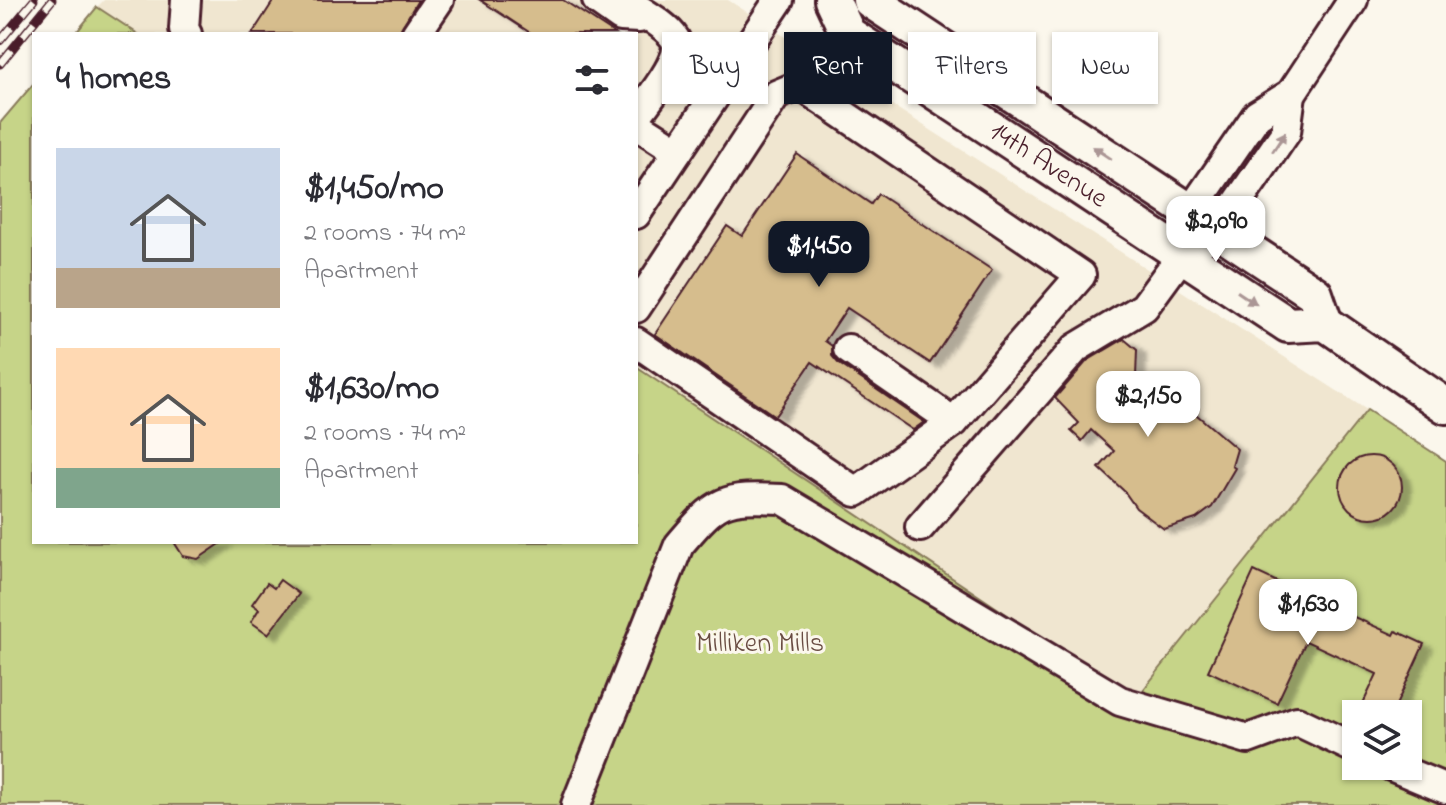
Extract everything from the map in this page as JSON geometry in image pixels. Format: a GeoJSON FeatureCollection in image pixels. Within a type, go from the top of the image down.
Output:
{"type":"FeatureCollection","features":[{"type":"Feature","properties":{"kind":"main road","name":"14th Avenue"},"geometry":{"type":"LineString","coordinates":[[832,0],[848,34],[1288,325],[1325,323]]}},
{"type":"Feature","properties":{"kind":"main road","name":"14th Avenue"},"geometry":{"type":"LineString","coordinates":[[870,0],[1315,294],[1325,323],[1446,406]]}},
{"type":"Feature","properties":{"kind":"street"},"geometry":{"type":"LineString","coordinates":[[186,0],[186,32]]}},
{"type":"Feature","properties":{"kind":"street"},"geometry":{"type":"LineString","coordinates":[[417,32],[439,0]]}},
{"type":"Feature","properties":{"kind":"street"},"geometry":{"type":"LineString","coordinates":[[597,0],[621,17],[632,19],[635,8],[674,38],[678,49],[674,62],[638,114]]}},
{"type":"Feature","properties":{"kind":"street"},"geometry":{"type":"LineString","coordinates":[[638,211],[779,0]]}},
{"type":"Feature","properties":{"kind":"street"},"geometry":{"type":"LineString","coordinates":[[1182,255],[1191,211],[1257,115],[1291,94],[1353,0]]}},
{"type":"Feature","properties":{"kind":"street"},"geometry":{"type":"LineString","coordinates":[[638,305],[776,95],[800,85],[1081,275],[954,422],[856,492],[638,343]]}},
{"type":"Feature","properties":{"kind":"street"},"geometry":{"type":"LineString","coordinates":[[920,527],[1076,348],[1144,307],[1182,255],[1219,230],[1286,132],[1291,94]]}},
{"type":"Feature","properties":{"kind":"street"},"geometry":{"type":"LineString","coordinates":[[638,125],[678,151]]}},
{"type":"Feature","properties":{"kind":"street"},"geometry":{"type":"LineString","coordinates":[[848,349],[954,422]]}},
{"type":"Feature","properties":{"kind":"street"},"geometry":{"type":"LineString","coordinates":[[576,805],[679,545],[707,512],[735,497],[782,499],[1120,701],[1248,739],[1297,721],[1342,742]]}},
{"type":"Feature","properties":{"kind":"street"},"geometry":{"type":"LineString","coordinates":[[1422,779],[1446,789]]}},
{"type":"Feature","properties":{"kind":"shaded area"},"geometry":{"type":"Polygon","coordinates":[[[104,0],[728,0],[784,36],[784,104],[890,104],[1367,410],[1135,700],[638,368],[638,32],[135,32],[97,7],[104,0]]]}},
{"type":"Feature","properties":{"kind":"green space"},"geometry":{"type":"Polygon","coordinates":[[[97,7],[135,32],[77,32],[97,7]]]}},
{"type":"Feature","properties":{"kind":"green space","name":"Milliken Mills"},"geometry":{"type":"Polygon","coordinates":[[[32,85],[32,544],[638,544],[638,368],[1135,700],[1367,410],[1446,461],[1446,805],[0,805],[0,123],[32,85]]]}},
{"type":"Feature","properties":{"kind":"building"},"geometry":{"type":"Polygon","coordinates":[[[274,0],[418,0],[399,32],[253,32],[274,0]]]}},
{"type":"Feature","properties":{"kind":"building"},"geometry":{"type":"Polygon","coordinates":[[[480,0],[563,0],[612,32],[529,32],[480,0]]]}},
{"type":"Feature","properties":{"kind":"building"},"geometry":{"type":"Polygon","coordinates":[[[797,154],[871,204],[878,194],[992,270],[930,363],[847,308],[825,341],[832,346],[832,356],[838,363],[924,422],[913,430],[812,362],[775,416],[655,334],[727,226],[742,236],[797,154]]]}},
{"type":"Feature","properties":{"kind":"building"},"geometry":{"type":"Polygon","coordinates":[[[1124,339],[1137,350],[1136,377],[1173,405],[1184,404],[1237,449],[1232,466],[1235,468],[1212,507],[1196,519],[1164,529],[1136,508],[1124,491],[1099,468],[1114,451],[1091,430],[1082,441],[1071,431],[1079,423],[1055,398],[1087,361],[1124,339]]]}},
{"type":"Feature","properties":{"kind":"building"},"geometry":{"type":"Polygon","coordinates":[[[1371,456],[1393,465],[1402,487],[1393,509],[1371,518],[1349,509],[1340,487],[1349,465],[1371,456]]]}},
{"type":"Feature","properties":{"kind":"building"},"geometry":{"type":"Polygon","coordinates":[[[175,544],[220,544],[198,559],[183,556],[175,544]]]}},
{"type":"Feature","properties":{"kind":"building"},"geometry":{"type":"Polygon","coordinates":[[[1254,571],[1290,588],[1281,607],[1315,622],[1323,603],[1394,635],[1396,631],[1424,644],[1398,700],[1365,700],[1377,674],[1306,641],[1277,703],[1208,671],[1254,571]]]}},
{"type":"Feature","properties":{"kind":"building"},"geometry":{"type":"Polygon","coordinates":[[[280,580],[299,594],[268,634],[251,622],[259,609],[252,604],[267,583],[274,588],[280,580]]]}},
{"type":"Feature","properties":{"kind":"railway"},"geometry":{"type":"LineString","coordinates":[[0,41],[34,0]]}},
{"type":"Feature","properties":{"kind":"railway"},"geometry":{"type":"LineString","coordinates":[[0,64],[52,0]]}}]}
